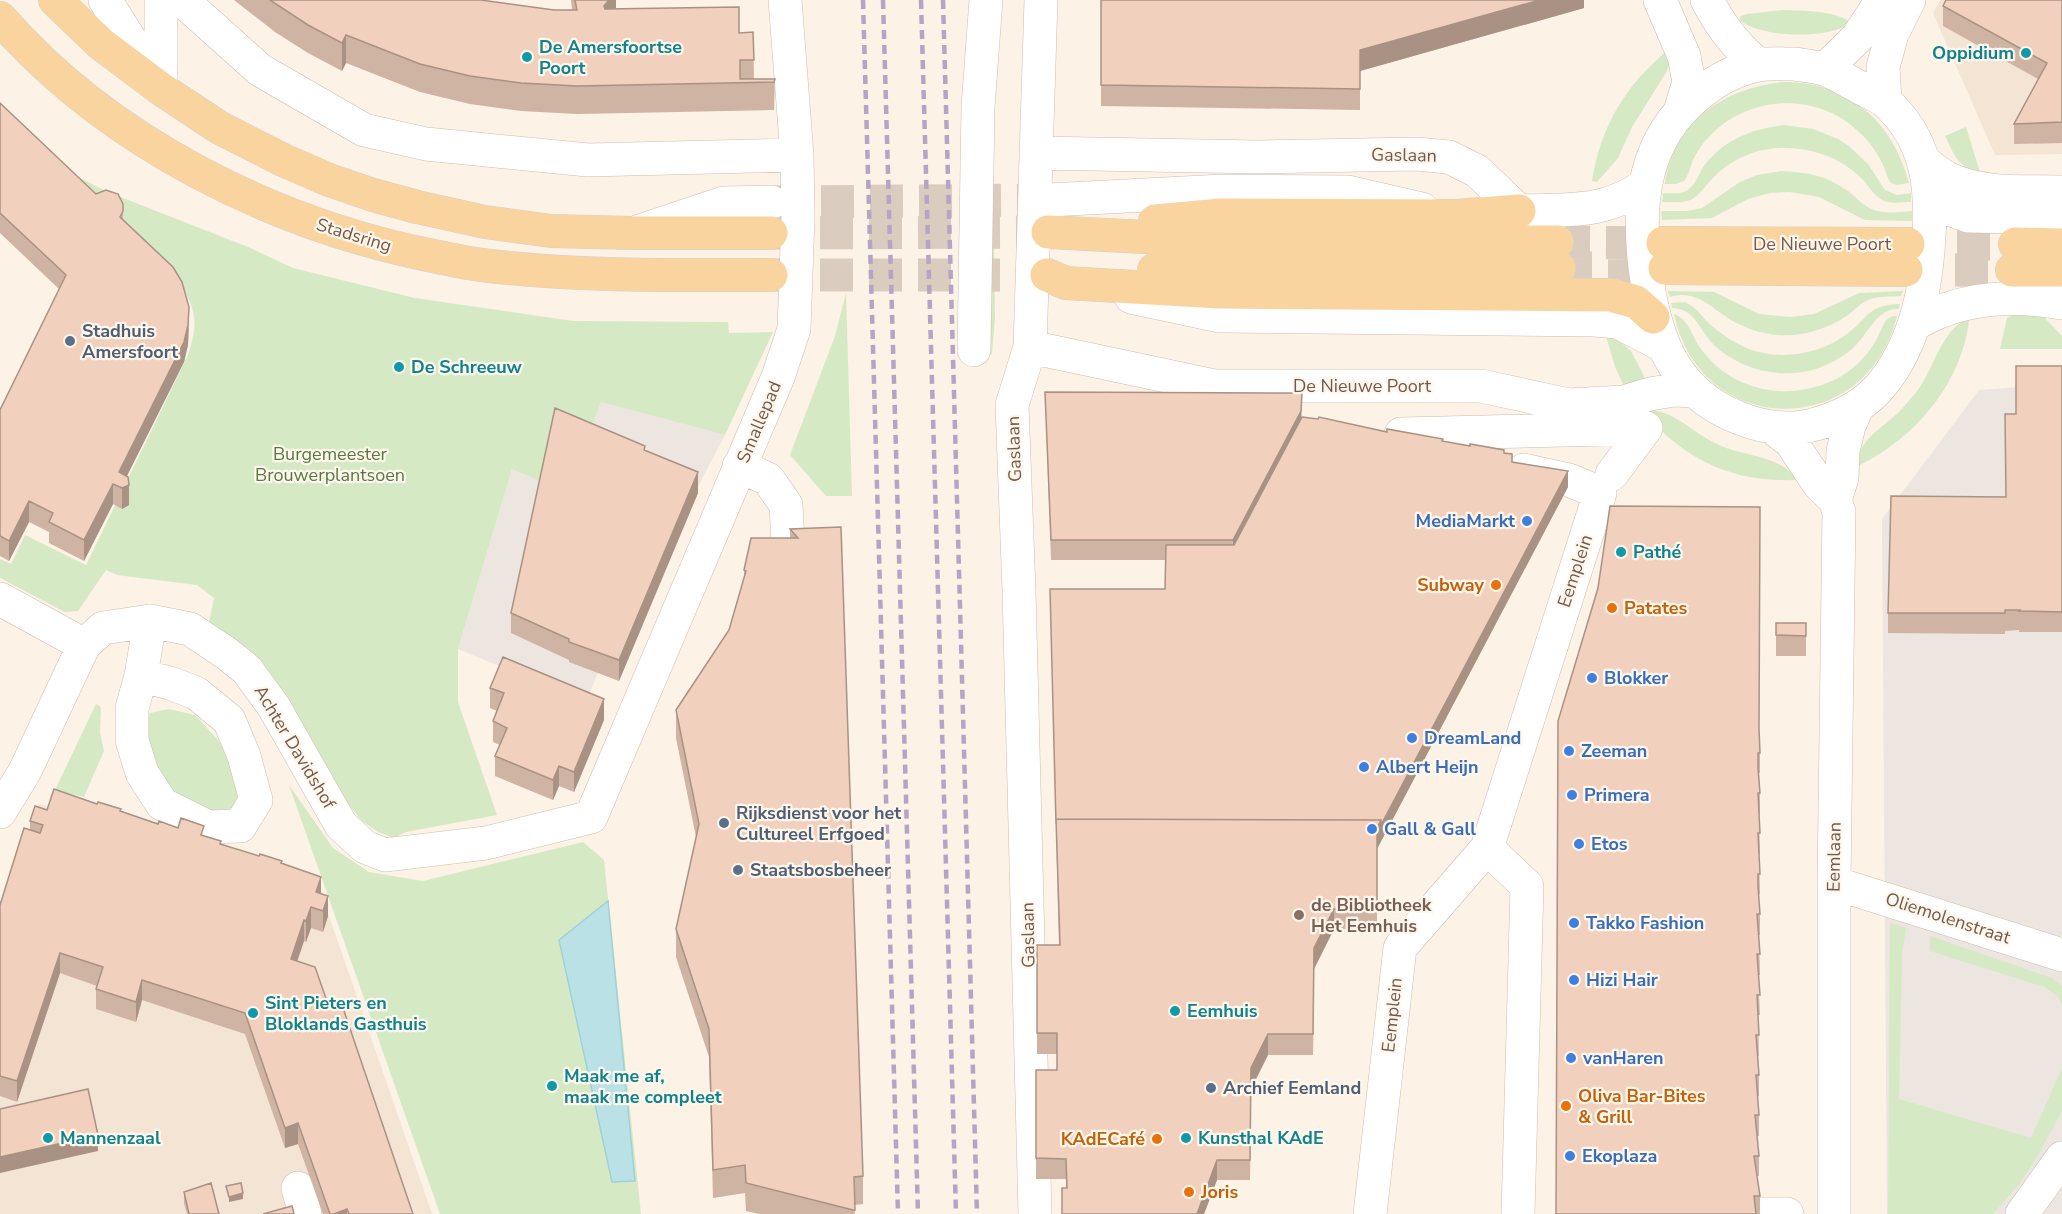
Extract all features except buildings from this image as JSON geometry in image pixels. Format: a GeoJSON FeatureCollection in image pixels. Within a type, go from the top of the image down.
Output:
{"type":"FeatureCollection","features":[{"type":"Feature","properties":{"kind":"main road"},"geometry":{"type":"LineString","coordinates":[[55,0],[101,44],[161,89],[220,128],[329,180],[373,195],[485,222],[551,231],[633,233],[771,217]]}},
{"type":"Feature","properties":{"kind":"main road","name":"Stadsring"},"geometry":{"type":"LineString","coordinates":[[0,18],[67,84],[129,130],[191,167],[260,201],[331,230],[405,250],[479,265],[586,273],[771,275]]}},
{"type":"Feature","properties":{"kind":"main road"},"geometry":{"type":"LineString","coordinates":[[1519,212],[1456,216],[1221,214],[1048,232],[1558,255],[1220,267],[1057,279],[1219,292],[1611,295],[1636,302],[1658,331]]}},
{"type":"Feature","properties":{"kind":"main road"},"geometry":{"type":"LineString","coordinates":[[2062,245],[2014,257],[2062,270]]}},
{"type":"Feature","properties":{"kind":"main road","name":"De Nieuwe Poort"},"geometry":{"type":"LineString","coordinates":[[1664,256],[1907,257]]}},
{"type":"Feature","properties":{"kind":"street"},"geometry":{"type":"LineString","coordinates":[[105,0],[161,89]]}},
{"type":"Feature","properties":{"kind":"street"},"geometry":{"type":"LineString","coordinates":[[161,0],[161,89]]}},
{"type":"Feature","properties":{"kind":"street"},"geometry":{"type":"LineString","coordinates":[[182,0],[260,70],[364,129],[426,144],[588,160],[797,156]]}},
{"type":"Feature","properties":{"kind":"street","name":"Smallepad"},"geometry":{"type":"LineString","coordinates":[[591,817],[778,377],[794,329],[798,218],[797,156],[785,0]]}},
{"type":"Feature","properties":{"kind":"street"},"geometry":{"type":"LineString","coordinates":[[974,350],[978,107],[986,0]]}},
{"type":"Feature","properties":{"kind":"street"},"geometry":{"type":"LineString","coordinates":[[1036,153],[1041,0]]}},
{"type":"Feature","properties":{"kind":"street"},"geometry":{"type":"LineString","coordinates":[[1660,0],[1684,56],[1689,82],[1681,108],[1654,153],[1644,185],[1643,248],[1658,331],[1677,371],[1695,391],[1712,405],[1731,415],[1773,428],[1804,428],[1831,420],[1857,408],[1891,375],[1915,324],[1928,250],[1930,198],[1924,161],[1912,135],[1884,101],[1825,69],[1796,64],[1759,65],[1735,72],[1709,86],[1681,108]]}},
{"type":"Feature","properties":{"kind":"street"},"geometry":{"type":"LineString","coordinates":[[1707,0],[1743,52],[1759,65]]}},
{"type":"Feature","properties":{"kind":"street"},"geometry":{"type":"LineString","coordinates":[[1825,69],[1857,38],[1882,0]]}},
{"type":"Feature","properties":{"kind":"street"},"geometry":{"type":"LineString","coordinates":[[1884,101],[1883,67],[1892,34],[1909,0]]}},
{"type":"Feature","properties":{"kind":"street","name":"Gaslaan"},"geometry":{"type":"LineString","coordinates":[[1035,1214],[1012,405],[1030,347],[1036,153],[1259,157],[1416,154],[1449,156],[1477,171],[1519,212]]}},
{"type":"Feature","properties":{"kind":"street"},"geometry":{"type":"LineString","coordinates":[[1924,161],[1944,177],[1967,186],[1989,190],[2062,192]]}},
{"type":"Feature","properties":{"kind":"street"},"geometry":{"type":"LineString","coordinates":[[1519,212],[1595,208],[1628,197],[1644,185]]}},
{"type":"Feature","properties":{"kind":"street"},"geometry":{"type":"LineString","coordinates":[[1048,200],[1223,191],[1348,192],[1456,216]]}},
{"type":"Feature","properties":{"kind":"street"},"geometry":{"type":"LineString","coordinates":[[1930,198],[1968,216],[2062,218]]}},
{"type":"Feature","properties":{"kind":"street"},"geometry":{"type":"LineString","coordinates":[[1915,324],[1933,313],[1970,301],[2032,297],[2058,305]]}},
{"type":"Feature","properties":{"kind":"street","name":"De Nieuwe Poort"},"geometry":{"type":"LineString","coordinates":[[1030,347],[1214,386],[1480,386],[1569,405],[1624,402],[1674,390],[1695,391]]}},
{"type":"Feature","properties":{"kind":"street","name":"Eemlaan"},"geometry":{"type":"LineString","coordinates":[[1834,1214],[1834,883],[1839,535],[1839,512],[1835,500],[1842,478],[1843,451],[1849,426],[1857,408]]}},
{"type":"Feature","properties":{"kind":"street","name":"Eemplein"},"geometry":{"type":"LineString","coordinates":[[1366,431],[1401,434],[1646,428],[1612,474]]}},
{"type":"Feature","properties":{"kind":"street"},"geometry":{"type":"LineString","coordinates":[[1773,428],[1791,442],[1819,484],[1835,500]]}},
{"type":"Feature","properties":{"kind":"street","name":"Eemplein"},"geometry":{"type":"LineString","coordinates":[[1370,1214],[1400,948],[1487,848],[1600,493],[1569,480],[1413,443],[1401,434]]}},
{"type":"Feature","properties":{"kind":"street"},"geometry":{"type":"LineString","coordinates":[[739,466],[768,478],[786,505],[788,543]]}},
{"type":"Feature","properties":{"kind":"street"},"geometry":{"type":"LineString","coordinates":[[0,599],[84,645]]}},
{"type":"Feature","properties":{"kind":"street"},"geometry":{"type":"LineString","coordinates":[[141,676],[170,683],[196,693],[229,720],[244,756],[256,800],[240,826],[208,827],[162,804],[142,773],[132,741],[132,708],[141,676],[150,621]]}},
{"type":"Feature","properties":{"kind":"street","name":"Achter Davidshof"},"geometry":{"type":"LineString","coordinates":[[0,812],[26,771],[84,645],[103,628],[150,621],[190,629],[247,670],[274,707],[341,825],[365,848],[385,855],[486,843],[591,817]]}},
{"type":"Feature","properties":{"kind":"street"},"geometry":{"type":"LineString","coordinates":[[1487,848],[1527,886],[1518,1214]]}},
{"type":"Feature","properties":{"kind":"street","name":"Oliemolenstraat"},"geometry":{"type":"LineString","coordinates":[[1834,883],[2062,955]]}},
{"type":"Feature","properties":{"kind":"street"},"geometry":{"type":"LineString","coordinates":[[2022,1214],[2062,1158]]}},
{"type":"Feature","properties":{"kind":"street"},"geometry":{"type":"LineString","coordinates":[[1759,1214],[1787,1214]]}},
{"type":"Feature","properties":{"kind":"shaded area"},"geometry":{"type":"Polygon","coordinates":[[[1940,0],[2062,0],[2062,154],[1995,155],[1933,13],[1940,0]]]}},
{"type":"Feature","properties":{"kind":"shaded area"},"geometry":{"type":"Polygon","coordinates":[[[2062,384],[2062,1214],[1887,1214],[1882,519],[1979,390],[2062,384]]]}},
{"type":"Feature","properties":{"kind":"shaded area"},"geometry":{"type":"Polygon","coordinates":[[[601,402],[725,435],[695,492],[698,493],[619,681],[598,672],[586,702],[458,649],[512,469],[601,402]]]}},
{"type":"Feature","properties":{"kind":"shaded area"},"geometry":{"type":"Polygon","coordinates":[[[39,804],[171,834],[318,884],[432,1214],[0,1214],[0,903],[39,804]]]}},
{"type":"Feature","properties":{"kind":"green space"},"geometry":{"type":"Polygon","coordinates":[[[1783,10],[1826,13],[1849,21],[1848,25],[1837,30],[1793,35],[1762,30],[1739,20],[1741,16],[1747,14],[1783,10]]]}},
{"type":"Feature","properties":{"kind":"green space"},"geometry":{"type":"Polygon","coordinates":[[[1667,51],[1669,65],[1667,71],[1632,127],[1618,158],[1597,182],[1592,181],[1601,143],[1617,109],[1639,78],[1667,51]]]}},
{"type":"Feature","properties":{"kind":"green space"},"geometry":{"type":"Polygon","coordinates":[[[1784,82],[1829,89],[1865,110],[1880,124],[1892,141],[1909,183],[1897,185],[1891,183],[1882,162],[1870,144],[1843,119],[1824,110],[1783,103],[1762,106],[1724,123],[1700,148],[1684,181],[1665,184],[1670,162],[1679,143],[1705,112],[1742,91],[1784,82]]]}},
{"type":"Feature","properties":{"kind":"green space"},"geometry":{"type":"Polygon","coordinates":[[[1784,125],[1813,129],[1838,139],[1868,164],[1885,190],[1897,195],[1911,193],[1911,202],[1894,203],[1880,199],[1853,171],[1827,156],[1808,150],[1777,148],[1748,154],[1731,163],[1690,200],[1662,202],[1663,193],[1680,193],[1691,187],[1704,166],[1730,142],[1761,129],[1784,125]]]}},
{"type":"Feature","properties":{"kind":"green space"},"geometry":{"type":"Polygon","coordinates":[[[1966,127],[1980,173],[1961,164],[1945,136],[1966,127]]]}},
{"type":"Feature","properties":{"kind":"green space"},"geometry":{"type":"Polygon","coordinates":[[[993,137],[995,318],[992,354],[976,357],[993,137]]]}},
{"type":"Feature","properties":{"kind":"green space","name":"Burgemeester Brouwerplantsoen"},"geometry":{"type":"Polygon","coordinates":[[[52,164],[108,192],[248,247],[293,268],[415,298],[573,321],[728,322],[729,333],[773,332],[725,435],[601,402],[586,441],[543,482],[512,469],[458,649],[458,702],[497,815],[406,832],[394,838],[378,832],[361,820],[208,628],[214,598],[197,585],[117,575],[106,570],[78,611],[65,612],[0,578],[0,559],[11,564],[25,535],[86,565],[188,355],[193,336],[193,313],[182,287],[52,164]]]}},
{"type":"Feature","properties":{"kind":"green space"},"geometry":{"type":"Polygon","coordinates":[[[1781,171],[1799,172],[1825,178],[1874,210],[1912,211],[1912,221],[1865,220],[1819,197],[1790,192],[1770,193],[1748,199],[1712,218],[1662,220],[1661,211],[1687,211],[1702,208],[1740,182],[1757,175],[1781,171]]]}},
{"type":"Feature","properties":{"kind":"green space"},"geometry":{"type":"Polygon","coordinates":[[[1668,291],[1714,292],[1759,314],[1790,317],[1814,314],[1859,293],[1903,291],[1901,296],[1870,299],[1840,320],[1823,328],[1805,333],[1778,335],[1748,328],[1695,297],[1679,295],[1670,297],[1668,291]]]}},
{"type":"Feature","properties":{"kind":"green space"},"geometry":{"type":"Polygon","coordinates":[[[846,293],[852,496],[826,496],[790,455],[835,336],[846,293]]]}},
{"type":"Feature","properties":{"kind":"green space"},"geometry":{"type":"Polygon","coordinates":[[[1685,302],[1732,341],[1755,351],[1779,355],[1803,353],[1826,346],[1855,328],[1875,309],[1900,304],[1899,309],[1891,310],[1878,317],[1852,349],[1839,358],[1809,371],[1783,373],[1751,367],[1722,352],[1691,316],[1680,309],[1672,308],[1671,303],[1685,302]]]}},
{"type":"Feature","properties":{"kind":"green space"},"geometry":{"type":"Polygon","coordinates":[[[2018,312],[2044,317],[2062,336],[2062,349],[2000,349],[2007,318],[2018,312]]]}},
{"type":"Feature","properties":{"kind":"green space"},"geometry":{"type":"Polygon","coordinates":[[[1674,314],[1683,320],[1701,349],[1713,363],[1727,374],[1758,388],[1775,391],[1810,388],[1827,383],[1848,372],[1871,349],[1886,320],[1897,316],[1880,357],[1853,386],[1820,403],[1784,409],[1748,403],[1716,385],[1690,355],[1674,314]]]}},
{"type":"Feature","properties":{"kind":"green space"},"geometry":{"type":"Polygon","coordinates":[[[1969,321],[1964,344],[1956,367],[1932,407],[1898,441],[1879,455],[1858,466],[1860,451],[1864,445],[1911,398],[1923,383],[1944,341],[1958,325],[1969,321]]]}},
{"type":"Feature","properties":{"kind":"green space"},"geometry":{"type":"Polygon","coordinates":[[[1610,333],[1631,351],[1644,379],[1625,388],[1615,367],[1606,336],[1610,333]]]}},
{"type":"Feature","properties":{"kind":"green space"},"geometry":{"type":"Polygon","coordinates":[[[1641,409],[1664,413],[1719,445],[1772,461],[1790,472],[1797,480],[1751,477],[1710,464],[1674,442],[1641,409]]]}},
{"type":"Feature","properties":{"kind":"green space"},"geometry":{"type":"Polygon","coordinates":[[[96,704],[101,707],[100,732],[104,751],[84,797],[55,790],[96,704]]]}},
{"type":"Feature","properties":{"kind":"green space"},"geometry":{"type":"Polygon","coordinates":[[[169,709],[195,715],[218,740],[236,767],[241,791],[232,808],[209,813],[171,793],[160,776],[143,730],[150,713],[169,709]]]}},
{"type":"Feature","properties":{"kind":"green space"},"geometry":{"type":"Polygon","coordinates":[[[289,785],[333,848],[369,872],[423,881],[583,842],[604,860],[641,1214],[440,1214],[289,785]]]}},
{"type":"Feature","properties":{"kind":"green space"},"geometry":{"type":"Polygon","coordinates":[[[1890,923],[1906,928],[1902,955],[1899,1099],[2031,1138],[2062,1068],[2062,1111],[2021,1182],[1993,1214],[1888,1214],[1890,923]]]}},
{"type":"Feature","properties":{"kind":"green space"},"geometry":{"type":"Polygon","coordinates":[[[1930,936],[2052,978],[2062,985],[2062,1004],[2057,996],[2044,987],[1930,951],[1930,936]]]}},
{"type":"Feature","properties":{"kind":"water"},"geometry":{"type":"Polygon","coordinates":[[[608,901],[635,1181],[612,1182],[559,940],[608,901]]]}},
{"type":"Feature","properties":{"kind":"tunnel"},"geometry":{"type":"LineString","coordinates":[[772,202],[1049,200]]}},
{"type":"Feature","properties":{"kind":"tunnel"},"geometry":{"type":"LineString","coordinates":[[771,233],[1048,232]]}},
{"type":"Feature","properties":{"kind":"tunnel"},"geometry":{"type":"LineString","coordinates":[[1557,242],[1663,243]]}},
{"type":"Feature","properties":{"kind":"tunnel"},"geometry":{"type":"LineString","coordinates":[[1908,244],[2015,244]]}},
{"type":"Feature","properties":{"kind":"tunnel"},"geometry":{"type":"LineString","coordinates":[[1559,268],[1665,268]]}},
{"type":"Feature","properties":{"kind":"tunnel"},"geometry":{"type":"LineString","coordinates":[[1906,270],[2012,270]]}},
{"type":"Feature","properties":{"kind":"tunnel"},"geometry":{"type":"LineString","coordinates":[[771,275],[1047,275]]}},
{"type":"Feature","properties":{"kind":"railway"},"geometry":{"type":"LineString","coordinates":[[863,0],[898,1214]]}},
{"type":"Feature","properties":{"kind":"railway"},"geometry":{"type":"LineString","coordinates":[[883,0],[918,1214]]}},
{"type":"Feature","properties":{"kind":"railway"},"geometry":{"type":"LineString","coordinates":[[921,0],[956,1214]]}},
{"type":"Feature","properties":{"kind":"railway"},"geometry":{"type":"LineString","coordinates":[[943,0],[977,1214]]}},
{"type":"Feature","properties":{"kind":"place","name":"Oppidium"},"geometry":{"type":"Point","coordinates":[2026,53]}},
{"type":"Feature","properties":{"kind":"place","name":"De Amersfoortse Poort"},"geometry":{"type":"Point","coordinates":[527,57]}},
{"type":"Feature","properties":{"kind":"place","name":"Stadhuis Amersfoort"},"geometry":{"type":"Point","coordinates":[70,341]}},
{"type":"Feature","properties":{"kind":"place","name":"De Schreeuw"},"geometry":{"type":"Point","coordinates":[399,367]}},
{"type":"Feature","properties":{"kind":"place","name":"MediaMarkt"},"geometry":{"type":"Point","coordinates":[1527,521]}},
{"type":"Feature","properties":{"kind":"place","name":"Pathé"},"geometry":{"type":"Point","coordinates":[1621,552]}},
{"type":"Feature","properties":{"kind":"place","name":"Subway"},"geometry":{"type":"Point","coordinates":[1496,585]}},
{"type":"Feature","properties":{"kind":"place","name":"Patates"},"geometry":{"type":"Point","coordinates":[1612,608]}},
{"type":"Feature","properties":{"kind":"place","name":"Blokker"},"geometry":{"type":"Point","coordinates":[1592,678]}},
{"type":"Feature","properties":{"kind":"place","name":"DreamLand"},"geometry":{"type":"Point","coordinates":[1412,738]}},
{"type":"Feature","properties":{"kind":"place","name":"Zeeman"},"geometry":{"type":"Point","coordinates":[1569,751]}},
{"type":"Feature","properties":{"kind":"place","name":"Albert Heijn"},"geometry":{"type":"Point","coordinates":[1364,767]}},
{"type":"Feature","properties":{"kind":"place","name":"Primera"},"geometry":{"type":"Point","coordinates":[1572,795]}},
{"type":"Feature","properties":{"kind":"place","name":"Rijksdienst voor het Cultureel Erfgoed"},"geometry":{"type":"Point","coordinates":[724,823]}},
{"type":"Feature","properties":{"kind":"place","name":"Gall & Gall"},"geometry":{"type":"Point","coordinates":[1372,829]}},
{"type":"Feature","properties":{"kind":"place","name":"Etos"},"geometry":{"type":"Point","coordinates":[1579,844]}},
{"type":"Feature","properties":{"kind":"place","name":"Staatsbosbeheer"},"geometry":{"type":"Point","coordinates":[738,870]}},
{"type":"Feature","properties":{"kind":"place","name":"de Bibliotheek Het Eemhuis"},"geometry":{"type":"Point","coordinates":[1299,915]}},
{"type":"Feature","properties":{"kind":"place","name":"Takko Fashion"},"geometry":{"type":"Point","coordinates":[1574,923]}},
{"type":"Feature","properties":{"kind":"place","name":"Hizi Hair"},"geometry":{"type":"Point","coordinates":[1574,980]}},
{"type":"Feature","properties":{"kind":"place","name":"Eemhuis"},"geometry":{"type":"Point","coordinates":[1175,1011]}},
{"type":"Feature","properties":{"kind":"place","name":"Sint Pieters en Bloklands Gasthuis"},"geometry":{"type":"Point","coordinates":[253,1013]}},
{"type":"Feature","properties":{"kind":"place","name":"vanHaren"},"geometry":{"type":"Point","coordinates":[1571,1058]}},
{"type":"Feature","properties":{"kind":"place","name":"Maak me af, maak me compleet"},"geometry":{"type":"Point","coordinates":[552,1086]}},
{"type":"Feature","properties":{"kind":"place","name":"Archief Eemland"},"geometry":{"type":"Point","coordinates":[1211,1088]}},
{"type":"Feature","properties":{"kind":"place","name":"Oliva Bar-Bites & Grill"},"geometry":{"type":"Point","coordinates":[1566,1106]}},
{"type":"Feature","properties":{"kind":"place","name":"Mannenzaal"},"geometry":{"type":"Point","coordinates":[48,1138]}},
{"type":"Feature","properties":{"kind":"place","name":"Kunsthal KAdE"},"geometry":{"type":"Point","coordinates":[1186,1138]}},
{"type":"Feature","properties":{"kind":"place","name":"KAdECafé"},"geometry":{"type":"Point","coordinates":[1157,1139]}},
{"type":"Feature","properties":{"kind":"place","name":"Ekoplaza"},"geometry":{"type":"Point","coordinates":[1570,1156]}},
{"type":"Feature","properties":{"kind":"place","name":"Joris"},"geometry":{"type":"Point","coordinates":[1189,1192]}}]}
